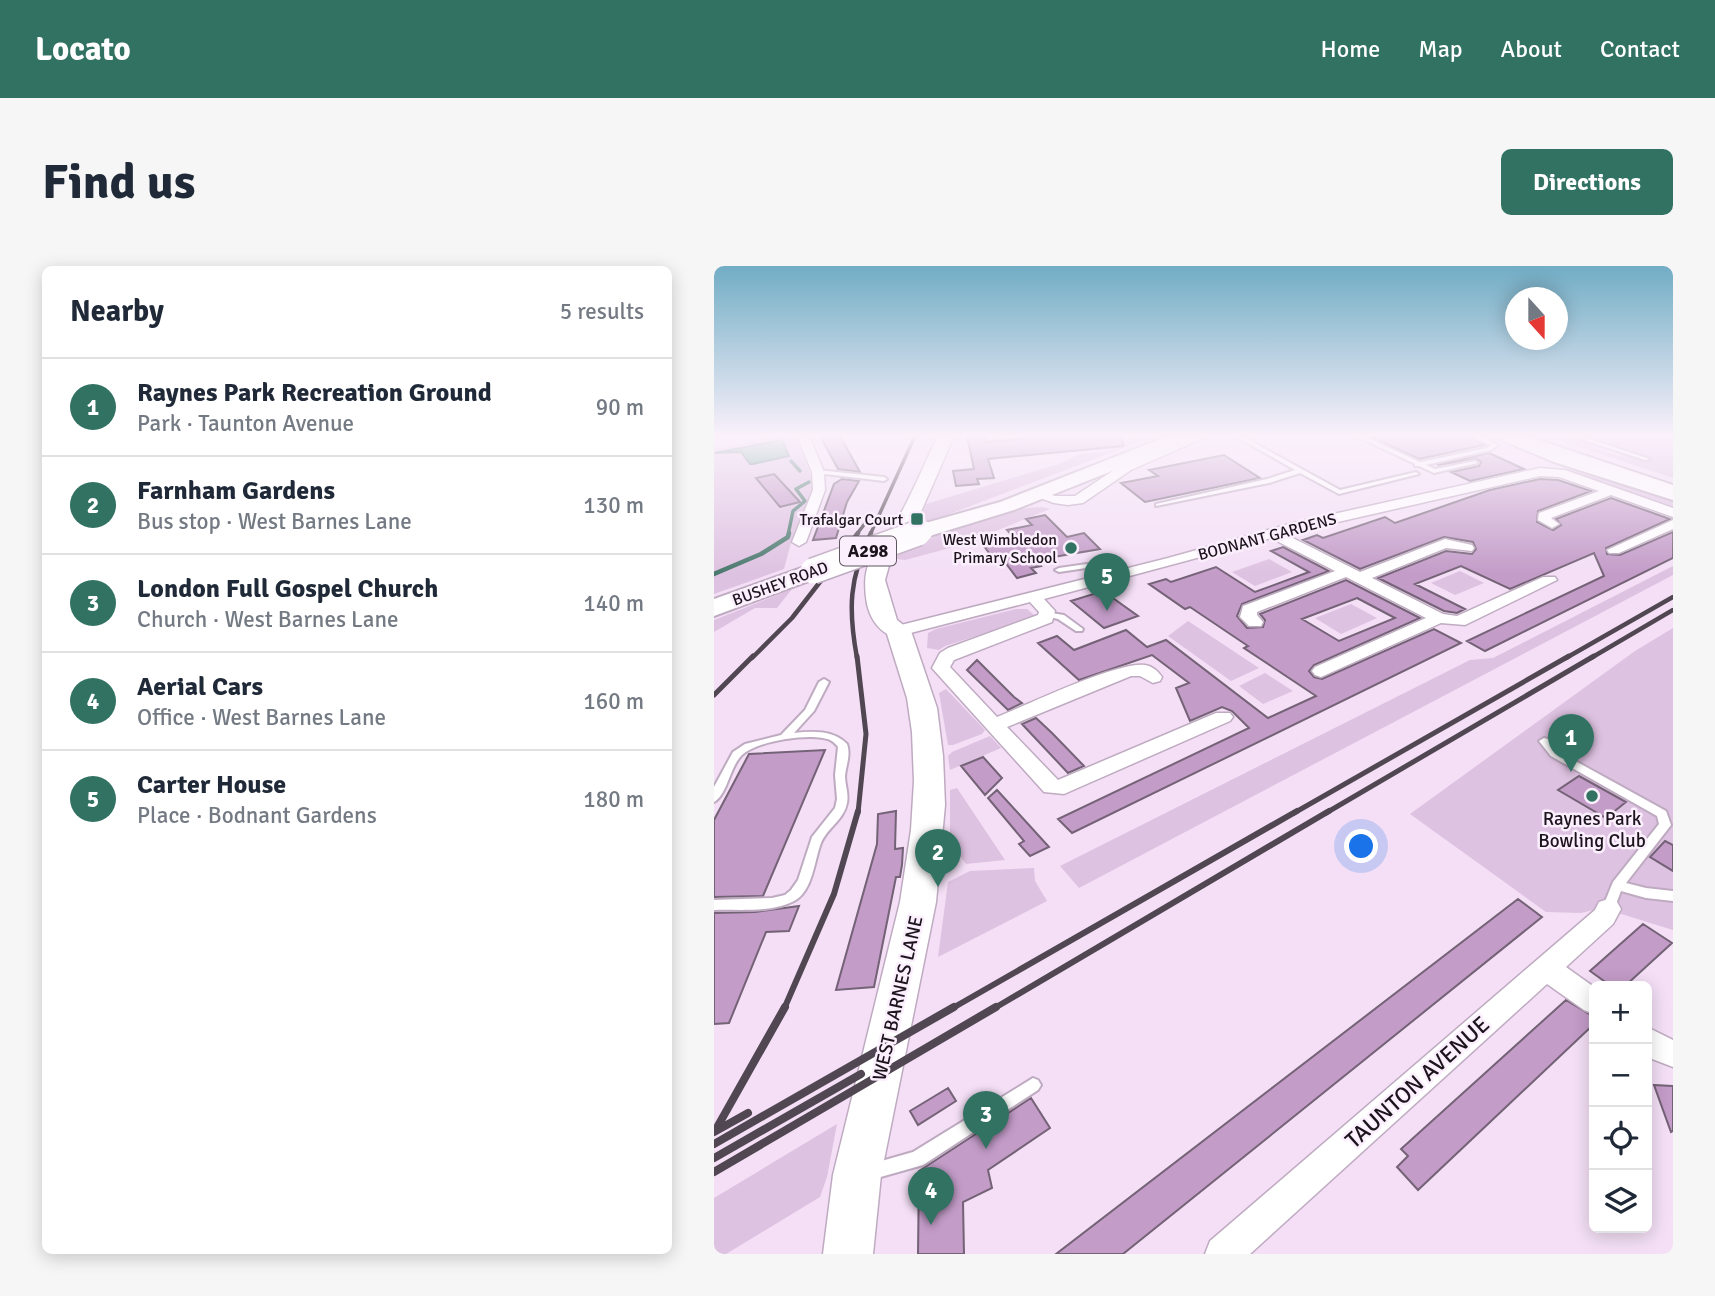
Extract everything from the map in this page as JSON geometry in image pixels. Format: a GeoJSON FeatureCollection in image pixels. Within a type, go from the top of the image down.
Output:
{"type":"FeatureCollection","features":[{"type":"Feature","properties":{"kind":"highway"},"geometry":{"type":"LineString","coordinates":[[1639,482],[1673,493]]}},
{"type":"Feature","properties":{"kind":"main road","name":"WEST BARNES LANE"},"geometry":{"type":"LineString","coordinates":[[848,1254],[857,1175],[924,868],[928,812],[927,734],[922,705],[903,652],[899,631],[887,624],[880,609],[874,580],[879,562],[910,514],[925,482]]}},
{"type":"Feature","properties":{"kind":"main road","name":"BUSHEY ROAD"},"geometry":{"type":"LineString","coordinates":[[965,517],[1047,482]]}},
{"type":"Feature","properties":{"kind":"main road","name":"BUSHEY ROAD"},"geometry":{"type":"LineString","coordinates":[[714,608],[923,531],[1066,482]]}},
{"type":"Feature","properties":{"kind":"street"},"geometry":{"type":"LineString","coordinates":[[799,542],[819,490],[819,482]]}},
{"type":"Feature","properties":{"kind":"street","name":"BUSHEY ROAD"},"geometry":{"type":"LineString","coordinates":[[1036,494],[1062,502],[1083,499],[1109,482]]}},
{"type":"Feature","properties":{"kind":"street","name":"BODNANT GARDENS"},"geometry":{"type":"LineString","coordinates":[[899,631],[1106,579],[1319,521],[1499,482]]}},
{"type":"Feature","properties":{"kind":"street","name":"BODNANT GARDENS"},"geometry":{"type":"LineString","coordinates":[[1586,482],[1673,513]]}},
{"type":"Feature","properties":{"kind":"street"},"geometry":{"type":"LineString","coordinates":[[1552,524],[1545,520],[1544,516],[1610,491]]}},
{"type":"Feature","properties":{"kind":"street"},"geometry":{"type":"LineString","coordinates":[[1614,550],[1673,524]]}},
{"type":"Feature","properties":{"kind":"street"},"geometry":{"type":"LineString","coordinates":[[1273,534],[1439,618],[1459,621],[1549,580]]}},
{"type":"Feature","properties":{"kind":"street"},"geometry":{"type":"LineString","coordinates":[[1255,622],[1248,617],[1249,609],[1445,543],[1468,548]]}},
{"type":"Feature","properties":{"kind":"street"},"geometry":{"type":"LineString","coordinates":[[1033,596],[1048,614],[1041,621],[954,652],[942,662],[943,673],[1052,787],[1064,787],[1223,718]]}},
{"type":"Feature","properties":{"kind":"street"},"geometry":{"type":"LineString","coordinates":[[1321,671],[1439,618]]}},
{"type":"Feature","properties":{"kind":"street"},"geometry":{"type":"LineString","coordinates":[[993,725],[1128,671],[1144,670],[1153,677]]}},
{"type":"Feature","properties":{"kind":"street","name":"TAUNTON AVENUE"},"geometry":{"type":"LineString","coordinates":[[1223,1254],[1604,917],[1613,897]]}},
{"type":"Feature","properties":{"kind":"street"},"geometry":{"type":"LineString","coordinates":[[1546,968],[1589,998]]}},
{"type":"Feature","properties":{"kind":"street"},"geometry":{"type":"LineString","coordinates":[[1652,1044],[1673,1054]]}},
{"type":"Feature","properties":{"kind":"lane"},"geometry":{"type":"LineString","coordinates":[[1158,505],[1262,482]]}},
{"type":"Feature","properties":{"kind":"lane"},"geometry":{"type":"LineString","coordinates":[[1320,482],[1339,492],[1381,482]]}},
{"type":"Feature","properties":{"kind":"lane"},"geometry":{"type":"LineString","coordinates":[[1059,570],[1087,566],[1106,579]]}},
{"type":"Feature","properties":{"kind":"lane"},"geometry":{"type":"LineString","coordinates":[[1048,614],[1061,617],[1079,629]]}},
{"type":"Feature","properties":{"kind":"lane"},"geometry":{"type":"LineString","coordinates":[[784,737],[809,711],[824,682]]}},
{"type":"Feature","properties":{"kind":"lane"},"geometry":{"type":"LineString","coordinates":[[714,798],[738,752],[763,740],[823,735],[835,738],[844,749],[839,776],[843,800],[836,817],[818,837],[799,891],[790,898],[714,905]]}},
{"type":"Feature","properties":{"kind":"lane"},"geometry":{"type":"LineString","coordinates":[[1544,741],[1555,754],[1662,814],[1669,825],[1613,897]]}},
{"type":"Feature","properties":{"kind":"lane"},"geometry":{"type":"LineString","coordinates":[[1613,897],[1646,893],[1673,896]]}},
{"type":"Feature","properties":{"kind":"lane"},"geometry":{"type":"LineString","coordinates":[[857,1175],[917,1159],[1033,1085]]}},
{"type":"Feature","properties":{"kind":"shaded area"},"geometry":{"type":"Polygon","coordinates":[[[714,482],[813,482],[815,488],[791,543],[784,569],[714,594],[714,482]]]}},
{"type":"Feature","properties":{"kind":"shaded area"},"geometry":{"type":"Polygon","coordinates":[[[999,482],[1033,482],[931,521],[919,520],[926,504],[999,482]]]}},
{"type":"Feature","properties":{"kind":"shaded area"},"geometry":{"type":"Polygon","coordinates":[[[1598,482],[1620,482],[1673,500],[1673,509],[1598,482]]]}},
{"type":"Feature","properties":{"kind":"shaded area"},"geometry":{"type":"Polygon","coordinates":[[[1042,507],[1050,509],[961,545],[905,560],[896,559],[900,550],[971,523],[1008,512],[1042,507]]]}},
{"type":"Feature","properties":{"kind":"shaded area"},"geometry":{"type":"Polygon","coordinates":[[[1269,559],[1292,572],[1255,586],[1232,572],[1269,559]]]}},
{"type":"Feature","properties":{"kind":"shaded area"},"geometry":{"type":"Polygon","coordinates":[[[1673,566],[1673,575],[1079,888],[1060,866],[1470,660],[1493,658],[1673,566]]]}},
{"type":"Feature","properties":{"kind":"shaded area"},"geometry":{"type":"Polygon","coordinates":[[[1460,571],[1484,583],[1455,595],[1431,583],[1460,571]]]}},
{"type":"Feature","properties":{"kind":"shaded area"},"geometry":{"type":"Polygon","coordinates":[[[792,589],[777,608],[755,608],[714,632],[714,620],[792,589]]]}},
{"type":"Feature","properties":{"kind":"shaded area"},"geometry":{"type":"Polygon","coordinates":[[[1351,604],[1377,618],[1341,634],[1315,618],[1351,604]]]}},
{"type":"Feature","properties":{"kind":"shaded area"},"geometry":{"type":"Polygon","coordinates":[[[1016,609],[1027,609],[1034,615],[1027,620],[939,650],[927,648],[928,633],[936,629],[1016,609]]]}},
{"type":"Feature","properties":{"kind":"shaded area"},"geometry":{"type":"Polygon","coordinates":[[[1188,621],[1259,668],[1231,681],[1168,636],[1188,621]]]}},
{"type":"Feature","properties":{"kind":"shaded area"},"geometry":{"type":"Polygon","coordinates":[[[1673,628],[1673,930],[1602,908],[1581,913],[1546,912],[1410,814],[1635,651],[1673,628]]]}},
{"type":"Feature","properties":{"kind":"shaded area"},"geometry":{"type":"Polygon","coordinates":[[[1265,673],[1293,691],[1263,704],[1239,686],[1265,673]]]}},
{"type":"Feature","properties":{"kind":"shaded area"},"geometry":{"type":"Polygon","coordinates":[[[946,689],[985,730],[982,734],[948,745],[939,693],[946,689]]]}},
{"type":"Feature","properties":{"kind":"shaded area"},"geometry":{"type":"Polygon","coordinates":[[[990,736],[1001,748],[950,770],[948,756],[952,752],[990,736]]]}},
{"type":"Feature","properties":{"kind":"shaded area"},"geometry":{"type":"Polygon","coordinates":[[[957,788],[1005,860],[966,864],[950,842],[950,790],[957,788]]]}},
{"type":"Feature","properties":{"kind":"shaded area"},"geometry":{"type":"Polygon","coordinates":[[[1034,868],[1035,881],[1047,901],[938,957],[948,882],[970,871],[1034,868]]]}},
{"type":"Feature","properties":{"kind":"shaded area"},"geometry":{"type":"Polygon","coordinates":[[[837,1124],[827,1177],[820,1197],[726,1254],[714,1254],[714,1198],[837,1124]]]}},
{"type":"Feature","properties":{"kind":"building"},"geometry":{"type":"Polygon","coordinates":[[[759,482],[782,482],[800,502],[780,507],[759,482]]]}},
{"type":"Feature","properties":{"kind":"building"},"geometry":{"type":"Polygon","coordinates":[[[858,482],[847,502],[836,538],[813,540],[834,484],[858,482]]]}},
{"type":"Feature","properties":{"kind":"building"},"geometry":{"type":"Polygon","coordinates":[[[955,482],[979,484],[956,486],[955,482]]]}},
{"type":"Feature","properties":{"kind":"building"},"geometry":{"type":"Polygon","coordinates":[[[1126,482],[1240,482],[1145,502],[1121,483],[1126,482]]]}},
{"type":"Feature","properties":{"kind":"building"},"geometry":{"type":"Polygon","coordinates":[[[1526,482],[1564,482],[1591,491],[1538,511],[1537,522],[1553,530],[1561,525],[1556,519],[1611,498],[1670,519],[1606,548],[1607,554],[1620,555],[1673,532],[1673,558],[1485,651],[1467,641],[1604,576],[1594,553],[1510,589],[1461,566],[1415,584],[1465,609],[1457,613],[1444,611],[1378,578],[1446,551],[1472,554],[1476,549],[1473,542],[1444,537],[1360,569],[1303,540],[1317,535],[1323,538],[1385,517],[1395,523],[1490,490],[1526,482]]]}},
{"type":"Feature","properties":{"kind":"building"},"geometry":{"type":"Polygon","coordinates":[[[1045,515],[1067,537],[1084,533],[1100,549],[1036,560],[1041,566],[1031,568],[1036,573],[1017,578],[1004,561],[997,563],[983,545],[1015,539],[1007,530],[1032,525],[1026,519],[1045,515]]]}},
{"type":"Feature","properties":{"kind":"building"},"geometry":{"type":"Polygon","coordinates":[[[1283,547],[1329,571],[1242,604],[1237,616],[1247,628],[1263,627],[1265,620],[1260,614],[1346,580],[1420,618],[1314,665],[1309,671],[1314,677],[1322,679],[1434,629],[1461,643],[1072,833],[1058,819],[1249,728],[1232,711],[1222,707],[1190,721],[1176,688],[1189,683],[1152,655],[1079,680],[1038,643],[1057,636],[1074,650],[1126,630],[1147,647],[1166,640],[1268,718],[1316,696],[1244,648],[1248,646],[1190,607],[1185,609],[1149,584],[1166,579],[1171,582],[1216,567],[1255,592],[1309,572],[1271,551],[1283,547]],[[1357,598],[1302,619],[1339,641],[1395,618],[1357,598]]]}},
{"type":"Feature","properties":{"kind":"building"},"geometry":{"type":"Polygon","coordinates":[[[1103,591],[1138,616],[1104,628],[1071,601],[1103,591]]]}},
{"type":"Feature","properties":{"kind":"building"},"geometry":{"type":"Polygon","coordinates":[[[977,660],[1022,703],[1008,710],[967,670],[977,660]]]}},
{"type":"Feature","properties":{"kind":"building"},"geometry":{"type":"Polygon","coordinates":[[[1036,718],[1084,766],[1068,773],[1022,724],[1036,718]]]}},
{"type":"Feature","properties":{"kind":"building"},"geometry":{"type":"Polygon","coordinates":[[[825,750],[763,896],[714,897],[714,820],[749,754],[825,750]]]}},
{"type":"Feature","properties":{"kind":"building"},"geometry":{"type":"Polygon","coordinates":[[[983,757],[1002,778],[985,795],[961,766],[983,757]]]}},
{"type":"Feature","properties":{"kind":"building","name":"Raynes Park Bowling Club"},"geometry":{"type":"Polygon","coordinates":[[[1579,776],[1626,802],[1606,818],[1558,790],[1579,776]]]}},
{"type":"Feature","properties":{"kind":"building"},"geometry":{"type":"Polygon","coordinates":[[[997,790],[1049,847],[1030,856],[1019,844],[1024,841],[988,798],[997,790]]]}},
{"type":"Feature","properties":{"kind":"building"},"geometry":{"type":"Polygon","coordinates":[[[896,811],[895,849],[903,848],[902,865],[900,877],[896,877],[874,987],[836,990],[877,844],[878,814],[896,811]]]}},
{"type":"Feature","properties":{"kind":"building"},"geometry":{"type":"Polygon","coordinates":[[[1665,841],[1673,845],[1673,871],[1650,857],[1665,841]]]}},
{"type":"Feature","properties":{"kind":"building"},"geometry":{"type":"Polygon","coordinates":[[[1518,899],[1542,917],[1123,1254],[1056,1254],[1518,899]]]}},
{"type":"Feature","properties":{"kind":"building"},"geometry":{"type":"Polygon","coordinates":[[[799,906],[789,931],[766,932],[729,1023],[714,1024],[714,913],[755,912],[799,906]]]}},
{"type":"Feature","properties":{"kind":"building"},"geometry":{"type":"Polygon","coordinates":[[[1643,924],[1672,943],[1630,981],[1604,981],[1590,971],[1643,924]]]}},
{"type":"Feature","properties":{"kind":"building"},"geometry":{"type":"Polygon","coordinates":[[[1566,1000],[1589,1014],[1589,1029],[1418,1190],[1397,1167],[1408,1156],[1401,1149],[1566,1000]]]}},
{"type":"Feature","properties":{"kind":"building"},"geometry":{"type":"Polygon","coordinates":[[[1654,1085],[1673,1086],[1671,1132],[1654,1085]]]}},
{"type":"Feature","properties":{"kind":"building"},"geometry":{"type":"Polygon","coordinates":[[[948,1088],[956,1101],[918,1125],[910,1111],[948,1088]]]}},
{"type":"Feature","properties":{"kind":"building"},"geometry":{"type":"Polygon","coordinates":[[[1031,1098],[1050,1128],[988,1170],[992,1188],[963,1202],[964,1254],[918,1254],[919,1171],[1031,1098]]]}},
{"type":"Feature","properties":{"kind":"waterway"},"geometry":{"type":"LineString","coordinates":[[788,535],[793,511],[805,501],[796,489],[809,482]]}},
{"type":"Feature","properties":{"kind":"waterway"},"geometry":{"type":"LineString","coordinates":[[714,574],[761,554],[788,537],[789,533]]}},
{"type":"Feature","properties":{"kind":"railway"},"geometry":{"type":"LineString","coordinates":[[870,535],[894,482]]}},
{"type":"Feature","properties":{"kind":"railway"},"geometry":{"type":"LineString","coordinates":[[856,535],[870,517]]}},
{"type":"Feature","properties":{"kind":"railway"},"geometry":{"type":"LineString","coordinates":[[752,658],[792,618],[858,533]]}},
{"type":"Feature","properties":{"kind":"railway"},"geometry":{"type":"LineString","coordinates":[[857,658],[852,624],[852,594],[858,565],[871,533]]}},
{"type":"Feature","properties":{"kind":"railway"},"geometry":{"type":"LineString","coordinates":[[1566,658],[1673,597]]}},
{"type":"Feature","properties":{"kind":"railway"},"geometry":{"type":"LineString","coordinates":[[1591,658],[1673,610]]}},
{"type":"Feature","properties":{"kind":"railway"},"geometry":{"type":"LineString","coordinates":[[714,695],[753,656]]}},
{"type":"Feature","properties":{"kind":"railway"},"geometry":{"type":"LineString","coordinates":[[857,656],[866,734],[858,813]]}},
{"type":"Feature","properties":{"kind":"railway"},"geometry":{"type":"LineString","coordinates":[[1294,813],[1569,656]]}},
{"type":"Feature","properties":{"kind":"railway"},"geometry":{"type":"LineString","coordinates":[[1326,813],[1594,656]]}},
{"type":"Feature","properties":{"kind":"railway"},"geometry":{"type":"LineString","coordinates":[[784,1008],[834,894],[858,811]]}},
{"type":"Feature","properties":{"kind":"railway"},"geometry":{"type":"LineString","coordinates":[[951,1009],[1297,811]]}},
{"type":"Feature","properties":{"kind":"railway"},"geometry":{"type":"LineString","coordinates":[[993,1009],[1329,811]]}},
{"type":"Feature","properties":{"kind":"railway"},"geometry":{"type":"LineString","coordinates":[[714,1144],[954,1007]]}},
{"type":"Feature","properties":{"kind":"railway"},"geometry":{"type":"LineString","coordinates":[[714,1172],[996,1007]]}},
{"type":"Feature","properties":{"kind":"railway"},"geometry":{"type":"LineString","coordinates":[[715,1131],[784,1008]]}},
{"type":"Feature","properties":{"kind":"railway"},"geometry":{"type":"LineString","coordinates":[[714,1158],[861,1074]]}},
{"type":"Feature","properties":{"kind":"railway"},"geometry":{"type":"LineString","coordinates":[[714,1132],[748,1113]]}},
{"type":"Feature","properties":{"kind":"place","name":"Trafalgar Court"},"geometry":{"type":"Point","coordinates":[917,519]}},
{"type":"Feature","properties":{"kind":"place","name":"West Wimbledon Primary School"},"geometry":{"type":"Point","coordinates":[1071,548]}},
{"type":"Feature","properties":{"kind":"place","name":"Carter House"},"geometry":{"type":"Point","coordinates":[1107,611]}},
{"type":"Feature","properties":{"kind":"place","name":"Raynes Park Recreation Ground"},"geometry":{"type":"Point","coordinates":[1571,772]}},
{"type":"Feature","properties":{"kind":"place","name":"Raynes Park Bowling Club"},"geometry":{"type":"Point","coordinates":[1592,796]}},
{"type":"Feature","properties":{"kind":"place","name":"Farnham Gardens"},"geometry":{"type":"Point","coordinates":[938,887]}},
{"type":"Feature","properties":{"kind":"place","name":"London Full Gospel Church"},"geometry":{"type":"Point","coordinates":[986,1149]}},
{"type":"Feature","properties":{"kind":"place","name":"Aerial Cars"},"geometry":{"type":"Point","coordinates":[931,1225]}}]}
